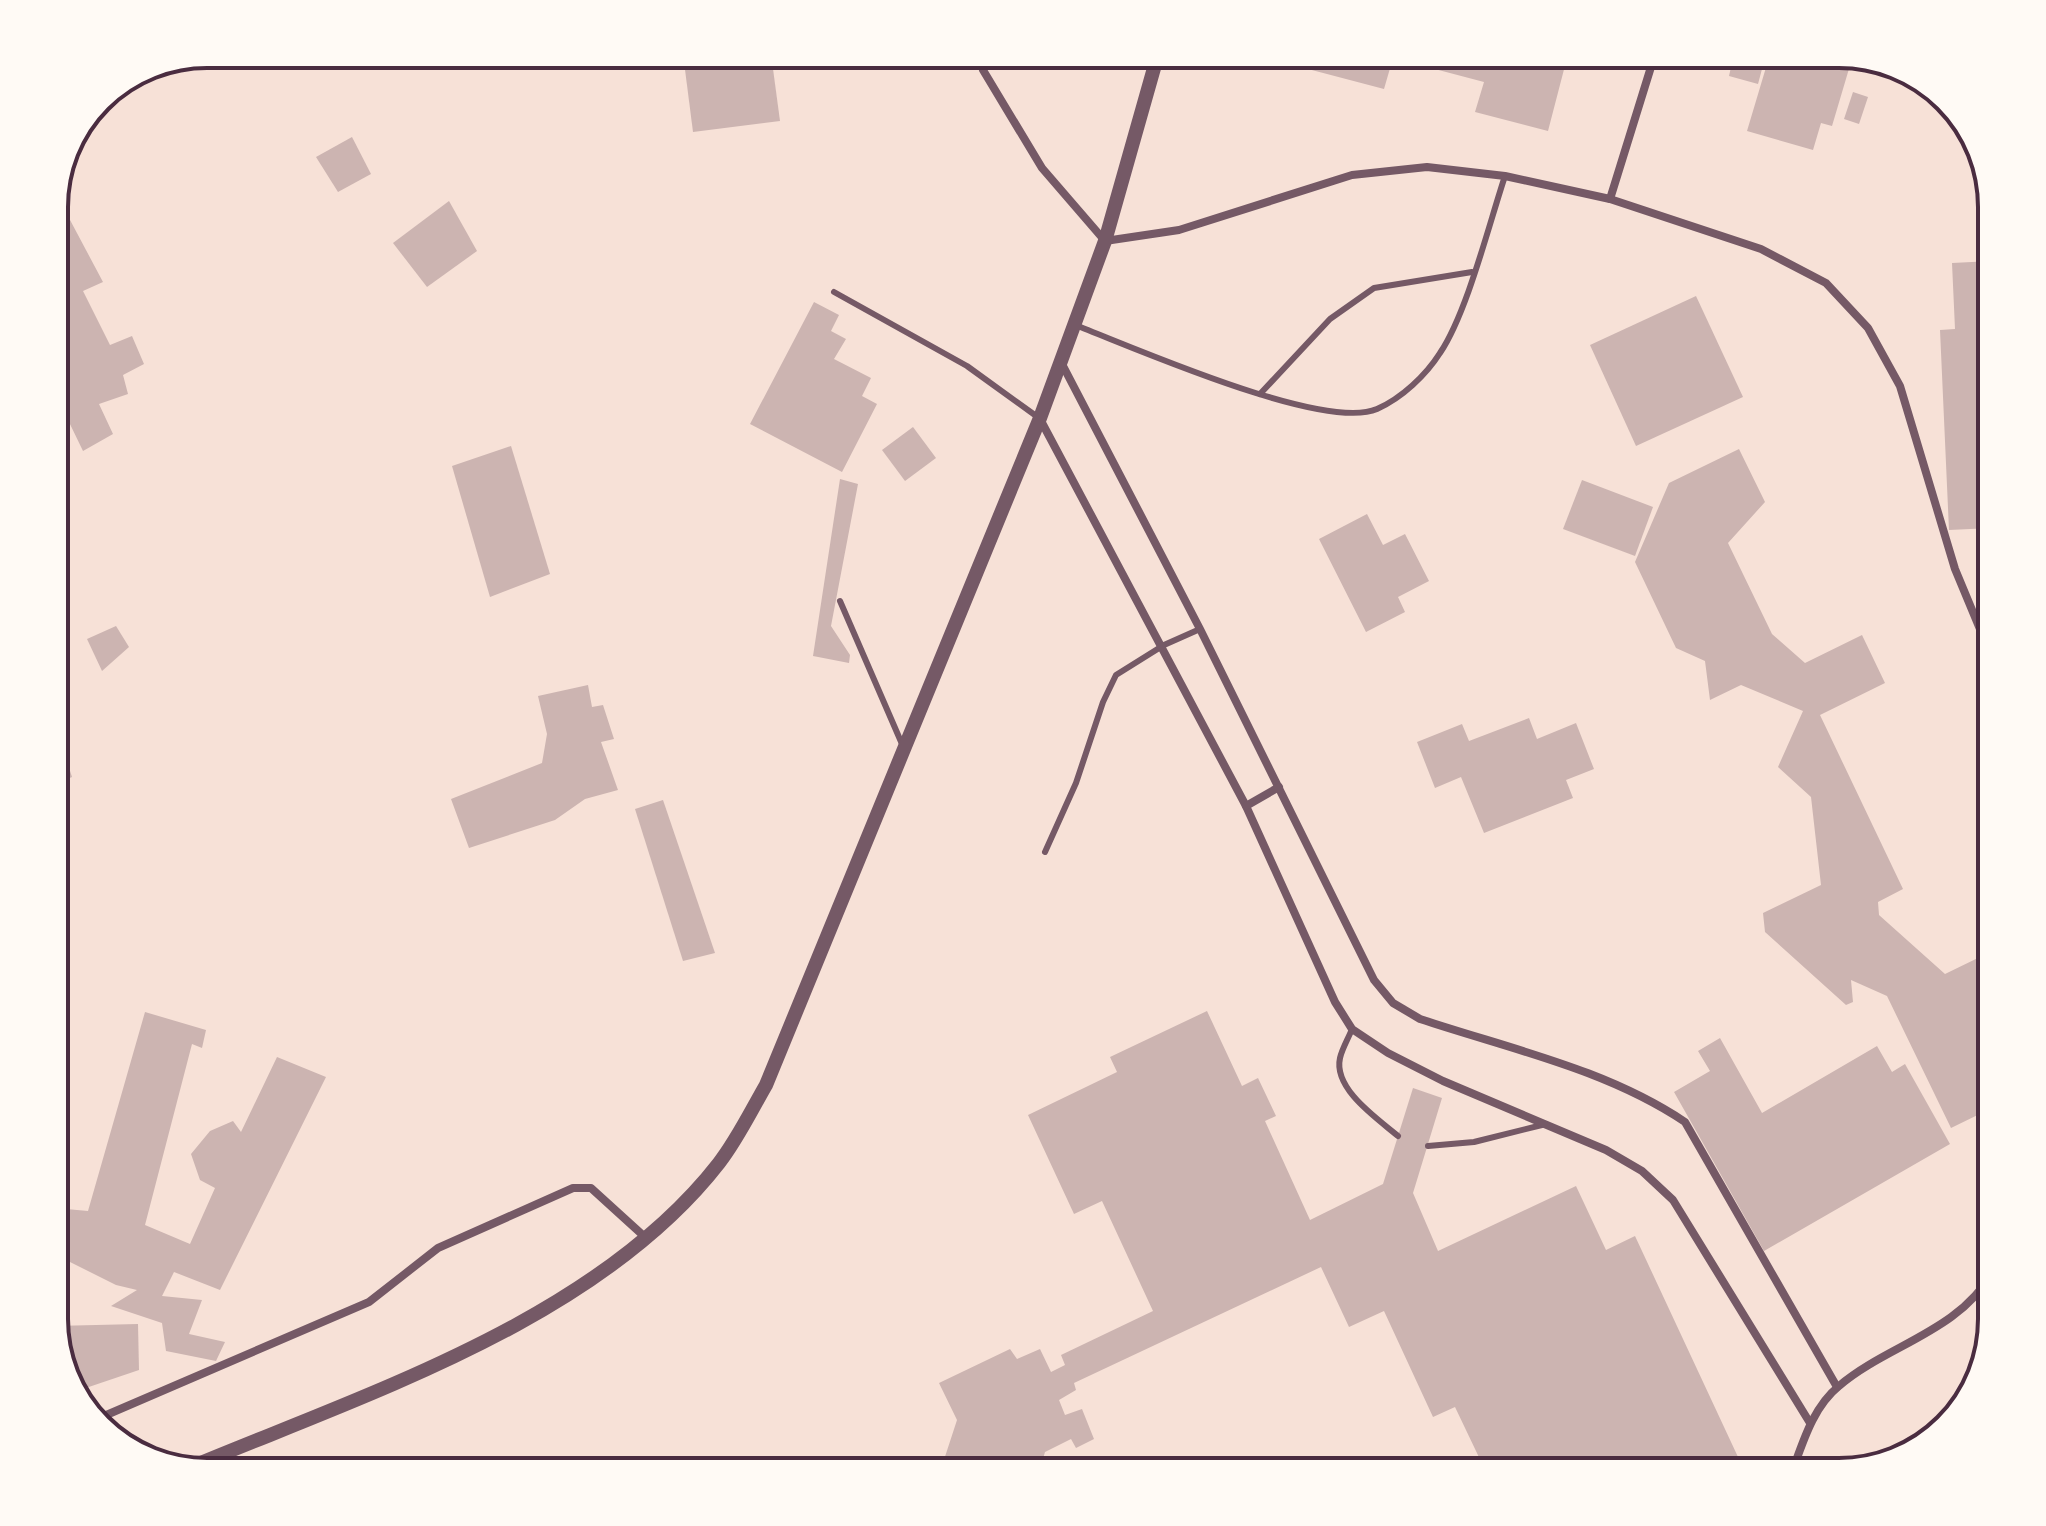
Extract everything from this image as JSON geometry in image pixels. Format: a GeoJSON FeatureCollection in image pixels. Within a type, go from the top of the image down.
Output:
{"type":"FeatureCollection","features":[{"type":"Feature","properties":{"kind":"street"},"geometry":{"type":"LineString","coordinates":[[982,68],[1042,168],[1105,241]]}},
{"type":"Feature","properties":{"kind":"street"},"geometry":{"type":"LineString","coordinates":[[212,1458],[444,1361],[565,1297],[647,1238],[719,1163],[766,1085],[1040,418],[1105,241],[1154,68]]}},
{"type":"Feature","properties":{"kind":"street"},"geometry":{"type":"LineString","coordinates":[[1610,199],[1651,68]]}},
{"type":"Feature","properties":{"kind":"street"},"geometry":{"type":"LineString","coordinates":[[1105,241],[1179,230],[1352,175],[1427,167],[1505,176],[1610,199],[1761,249],[1826,283],[1868,328],[1900,386],[1955,569],[1978,624]]}},
{"type":"Feature","properties":{"kind":"street"},"geometry":{"type":"LineString","coordinates":[[1060,362],[1200,629],[1374,980],[1393,1003],[1420,1019],[1608,1080],[1650,1098],[1685,1122],[1837,1387]]}},
{"type":"Feature","properties":{"kind":"street"},"geometry":{"type":"LineString","coordinates":[[1040,418],[1164,645],[1246,806],[1335,1002],[1352,1029],[1443,1081],[1606,1150],[1642,1171],[1673,1200],[1810,1423]]}},
{"type":"Feature","properties":{"kind":"street"},"geometry":{"type":"LineString","coordinates":[[1246,806],[1279,787]]}},
{"type":"Feature","properties":{"kind":"street"},"geometry":{"type":"LineString","coordinates":[[106,1415],[369,1302],[438,1248],[573,1188],[591,1188],[647,1238]]}},
{"type":"Feature","properties":{"kind":"street"},"geometry":{"type":"LineString","coordinates":[[1797,1458],[1810,1423],[1837,1387],[1935,1330],[1978,1291]]}},
{"type":"Feature","properties":{"kind":"lane"},"geometry":{"type":"LineString","coordinates":[[1075,325],[1260,394],[1341,412],[1376,410],[1414,384],[1441,352],[1505,176]]}},
{"type":"Feature","properties":{"kind":"lane"},"geometry":{"type":"LineString","coordinates":[[1260,394],[1330,319],[1374,288],[1472,272]]}},
{"type":"Feature","properties":{"kind":"lane"},"geometry":{"type":"LineString","coordinates":[[834,292],[967,366],[1040,418]]}},
{"type":"Feature","properties":{"kind":"lane"},"geometry":{"type":"LineString","coordinates":[[840,601],[904,748]]}},
{"type":"Feature","properties":{"kind":"lane"},"geometry":{"type":"LineString","coordinates":[[1045,852],[1076,783],[1103,702],[1116,675],[1164,645],[1200,629]]}},
{"type":"Feature","properties":{"kind":"lane"},"geometry":{"type":"LineString","coordinates":[[1352,1029],[1339,1061],[1342,1075],[1362,1105],[1398,1136]]}},
{"type":"Feature","properties":{"kind":"lane"},"geometry":{"type":"LineString","coordinates":[[1428,1146],[1474,1142],[1546,1124]]}},
{"type":"Feature","properties":{"kind":"building"},"geometry":{"type":"Polygon","coordinates":[[[685,68],[773,68],[780,121],[693,132],[685,68]]]}},
{"type":"Feature","properties":{"kind":"building"},"geometry":{"type":"Polygon","coordinates":[[[1308,68],[1390,68],[1384,89],[1308,68]]]}},
{"type":"Feature","properties":{"kind":"building"},"geometry":{"type":"Polygon","coordinates":[[[1431,68],[1564,68],[1548,131],[1475,112],[1484,82],[1431,68]]]}},
{"type":"Feature","properties":{"kind":"building"},"geometry":{"type":"Polygon","coordinates":[[[1731,68],[1762,68],[1758,84],[1729,76],[1731,68]]]}},
{"type":"Feature","properties":{"kind":"building"},"geometry":{"type":"Polygon","coordinates":[[[1766,68],[1849,69],[1832,126],[1821,123],[1813,150],[1747,131],[1766,68]]]}},
{"type":"Feature","properties":{"kind":"building"},"geometry":{"type":"Polygon","coordinates":[[[1853,92],[1868,97],[1859,124],[1844,119],[1853,92]]]}},
{"type":"Feature","properties":{"kind":"building"},"geometry":{"type":"Polygon","coordinates":[[[352,137],[371,174],[338,192],[316,157],[352,137]]]}},
{"type":"Feature","properties":{"kind":"building"},"geometry":{"type":"Polygon","coordinates":[[[449,201],[477,251],[427,287],[393,243],[449,201]]]}},
{"type":"Feature","properties":{"kind":"building"},"geometry":{"type":"Polygon","coordinates":[[[68,216],[103,282],[83,291],[110,345],[132,336],[144,364],[123,375],[128,394],[99,404],[113,434],[83,451],[68,420],[68,216]]]}},
{"type":"Feature","properties":{"kind":"building"},"geometry":{"type":"Polygon","coordinates":[[[1978,262],[1978,529],[1949,530],[1940,330],[1955,329],[1952,263],[1978,262]]]}},
{"type":"Feature","properties":{"kind":"building"},"geometry":{"type":"Polygon","coordinates":[[[1696,296],[1743,397],[1636,446],[1590,345],[1696,296]]]}},
{"type":"Feature","properties":{"kind":"building"},"geometry":{"type":"Polygon","coordinates":[[[814,302],[839,315],[831,331],[846,339],[834,359],[871,378],[862,396],[877,404],[842,472],[750,424],[814,302]]]}},
{"type":"Feature","properties":{"kind":"building"},"geometry":{"type":"Polygon","coordinates":[[[913,427],[936,458],[905,481],[882,450],[913,427]]]}},
{"type":"Feature","properties":{"kind":"building"},"geometry":{"type":"Polygon","coordinates":[[[511,446],[550,574],[490,597],[452,466],[511,446]]]}},
{"type":"Feature","properties":{"kind":"building"},"geometry":{"type":"Polygon","coordinates":[[[1739,449],[1765,502],[1728,543],[1772,634],[1805,663],[1862,635],[1885,683],[1820,715],[1903,889],[1878,902],[1879,915],[1945,974],[1978,958],[1978,1115],[1951,1128],[1887,996],[1851,980],[1853,1002],[1846,1005],[1765,932],[1763,913],[1821,885],[1811,797],[1778,767],[1803,711],[1741,685],[1710,700],[1705,661],[1676,648],[1635,562],[1669,483],[1739,449]]]}},
{"type":"Feature","properties":{"kind":"building"},"geometry":{"type":"Polygon","coordinates":[[[840,479],[858,484],[831,626],[850,655],[849,663],[813,656],[840,479]]]}},
{"type":"Feature","properties":{"kind":"building"},"geometry":{"type":"Polygon","coordinates":[[[1582,480],[1653,507],[1635,556],[1563,529],[1582,480]]]}},
{"type":"Feature","properties":{"kind":"building"},"geometry":{"type":"Polygon","coordinates":[[[1367,514],[1383,545],[1405,534],[1429,581],[1398,597],[1405,612],[1366,632],[1319,539],[1367,514]]]}},
{"type":"Feature","properties":{"kind":"building"},"geometry":{"type":"Polygon","coordinates":[[[116,626],[129,647],[102,671],[87,639],[116,626]]]}},
{"type":"Feature","properties":{"kind":"building"},"geometry":{"type":"Polygon","coordinates":[[[588,685],[592,707],[603,705],[614,739],[601,742],[618,790],[585,799],[555,820],[469,848],[451,799],[542,763],[547,734],[538,696],[588,685]]]}},
{"type":"Feature","properties":{"kind":"building"},"geometry":{"type":"Polygon","coordinates":[[[1529,718],[1537,739],[1576,723],[1594,769],[1566,780],[1573,798],[1484,833],[1461,777],[1435,788],[1417,742],[1462,724],[1469,741],[1529,718]]]}},
{"type":"Feature","properties":{"kind":"building"},"geometry":{"type":"Polygon","coordinates":[[[663,800],[715,953],[683,961],[635,809],[663,800]]]}},
{"type":"Feature","properties":{"kind":"building"},"geometry":{"type":"Polygon","coordinates":[[[1207,1011],[1242,1086],[1258,1078],[1276,1116],[1265,1121],[1310,1220],[1383,1184],[1413,1088],[1442,1098],[1413,1193],[1438,1251],[1576,1186],[1606,1250],[1635,1236],[1738,1458],[1479,1458],[1455,1407],[1433,1417],[1384,1311],[1349,1327],[1321,1267],[1074,1383],[1076,1390],[1059,1400],[1065,1415],[1082,1409],[1094,1439],[1076,1448],[1071,1439],[1045,1452],[1043,1458],[945,1458],[957,1420],[939,1383],[1010,1349],[1017,1359],[1040,1349],[1051,1372],[1065,1365],[1061,1355],[1153,1311],[1102,1201],[1074,1214],[1028,1115],[1117,1072],[1110,1057],[1207,1011]]]}},
{"type":"Feature","properties":{"kind":"building"},"geometry":{"type":"Polygon","coordinates":[[[145,1012],[206,1030],[202,1048],[192,1044],[145,1225],[190,1244],[215,1188],[200,1180],[191,1154],[210,1131],[233,1121],[241,1132],[277,1057],[326,1077],[220,1290],[174,1272],[162,1296],[202,1300],[189,1334],[225,1342],[216,1361],[166,1351],[162,1323],[111,1306],[137,1290],[116,1285],[68,1261],[68,1209],[88,1211],[145,1012]]]}},
{"type":"Feature","properties":{"kind":"building"},"geometry":{"type":"Polygon","coordinates":[[[1720,1038],[1762,1113],[1877,1046],[1892,1072],[1905,1064],[1950,1144],[1764,1251],[1674,1092],[1710,1071],[1698,1051],[1720,1038]]]}},
{"type":"Feature","properties":{"kind":"building"},"geometry":{"type":"Polygon","coordinates":[[[138,1324],[139,1370],[86,1388],[73,1355],[68,1326],[138,1324]]]}}]}
